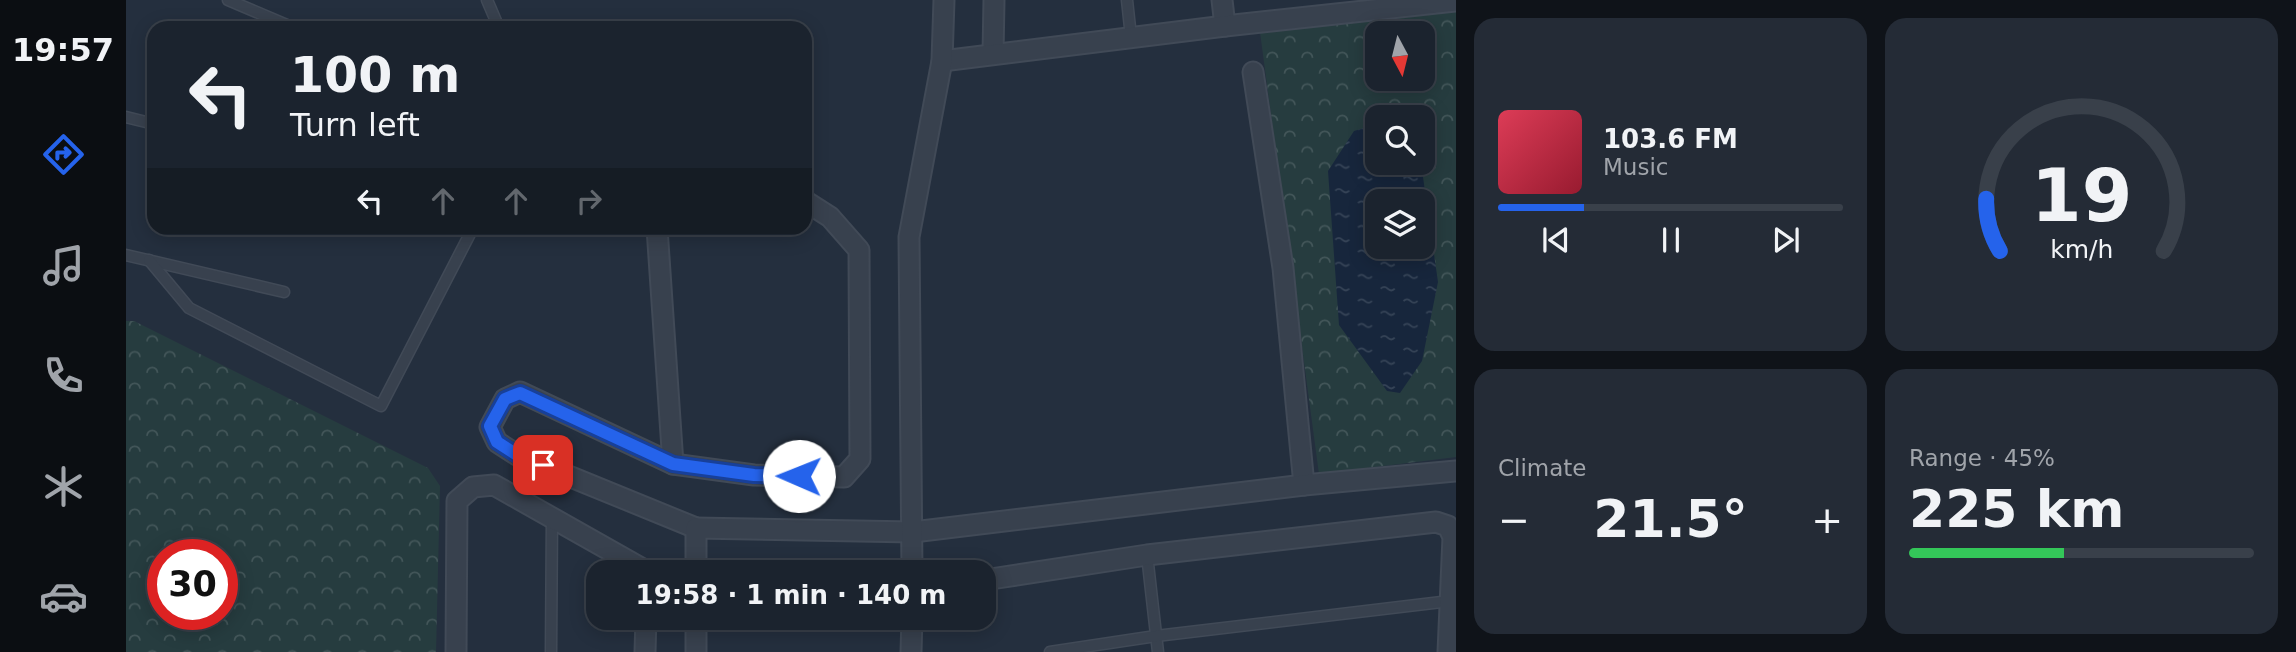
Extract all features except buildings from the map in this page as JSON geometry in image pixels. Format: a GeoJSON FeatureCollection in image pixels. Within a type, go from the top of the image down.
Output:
{"type":"FeatureCollection","features":[{"type":"Feature","properties":{"kind":"street"},"geometry":{"type":"LineString","coordinates":[[912,560],[909,237],[942,61],[944,0]]}},
{"type":"Feature","properties":{"kind":"street"},"geometry":{"type":"LineString","coordinates":[[993,54],[994,0]]}},
{"type":"Feature","properties":{"kind":"street"},"geometry":{"type":"LineString","coordinates":[[1222,0],[1225,26]]}},
{"type":"Feature","properties":{"kind":"street"},"geometry":{"type":"LineString","coordinates":[[942,61],[1320,13],[1456,1]]}},
{"type":"Feature","properties":{"kind":"street"},"geometry":{"type":"LineString","coordinates":[[1253,72],[1283,268],[1304,485]]}},
{"type":"Feature","properties":{"kind":"street"},"geometry":{"type":"LineString","coordinates":[[812,205],[830,217],[859,250],[860,459],[844,477],[754,475],[673,464],[520,393],[505,399],[490,426],[497,442],[517,455],[696,528],[913,532],[1304,485],[1456,471]]}},
{"type":"Feature","properties":{"kind":"street"},"geometry":{"type":"LineString","coordinates":[[657,235],[673,464]]}},
{"type":"Feature","properties":{"kind":"street"},"geometry":{"type":"LineString","coordinates":[[456,652],[457,501],[472,487],[494,485],[627,560]]}},
{"type":"Feature","properties":{"kind":"street"},"geometry":{"type":"LineString","coordinates":[[996,578],[1147,555],[1436,522],[1448,526],[1454,537],[1448,652]]}},
{"type":"Feature","properties":{"kind":"street"},"geometry":{"type":"LineString","coordinates":[[696,528],[696,560]]}},
{"type":"Feature","properties":{"kind":"street"},"geometry":{"type":"LineString","coordinates":[[645,652],[646,630]]}},
{"type":"Feature","properties":{"kind":"street"},"geometry":{"type":"LineString","coordinates":[[696,630],[696,652]]}},
{"type":"Feature","properties":{"kind":"street"},"geometry":{"type":"LineString","coordinates":[[911,652],[912,630]]}},
{"type":"Feature","properties":{"kind":"lane"},"geometry":{"type":"LineString","coordinates":[[228,0],[278,21]]}},
{"type":"Feature","properties":{"kind":"lane"},"geometry":{"type":"LineString","coordinates":[[487,0],[496,21]]}},
{"type":"Feature","properties":{"kind":"lane"},"geometry":{"type":"LineString","coordinates":[[1127,0],[1131,37]]}},
{"type":"Feature","properties":{"kind":"lane"},"geometry":{"type":"LineString","coordinates":[[126,117],[147,122]]}},
{"type":"Feature","properties":{"kind":"lane"},"geometry":{"type":"LineString","coordinates":[[149,260],[189,308],[381,406],[470,235]]}},
{"type":"Feature","properties":{"kind":"lane"},"geometry":{"type":"LineString","coordinates":[[126,255],[284,292]]}},
{"type":"Feature","properties":{"kind":"lane"},"geometry":{"type":"LineString","coordinates":[[551,652],[552,516]]}},
{"type":"Feature","properties":{"kind":"lane"},"geometry":{"type":"LineString","coordinates":[[1147,555],[1158,652]]}},
{"type":"Feature","properties":{"kind":"lane"},"geometry":{"type":"LineString","coordinates":[[1050,652],[1156,636],[1450,601]]}},
{"type":"Feature","properties":{"kind":"green space"},"geometry":{"type":"Polygon","coordinates":[[[1456,8],[1456,457],[1319,474],[1260,32],[1456,8]]]}},
{"type":"Feature","properties":{"kind":"green space"},"geometry":{"type":"Polygon","coordinates":[[[126,321],[134,321],[428,468],[440,486],[436,652],[126,652],[126,321]]]}},
{"type":"Feature","properties":{"kind":"water"},"geometry":{"type":"Polygon","coordinates":[[[1365,128],[1365,175],[1423,175],[1425,189],[1365,189],[1365,259],[1435,259],[1438,282],[1422,361],[1400,393],[1387,391],[1339,325],[1328,171],[1354,131],[1365,128]]]}},
{"type":"Feature","properties":{"kind":"route"},"geometry":{"type":"LineString","coordinates":[[543,465],[517,455],[497,442],[490,426],[505,399],[520,393],[673,464],[754,475],[799,476]]}}]}
